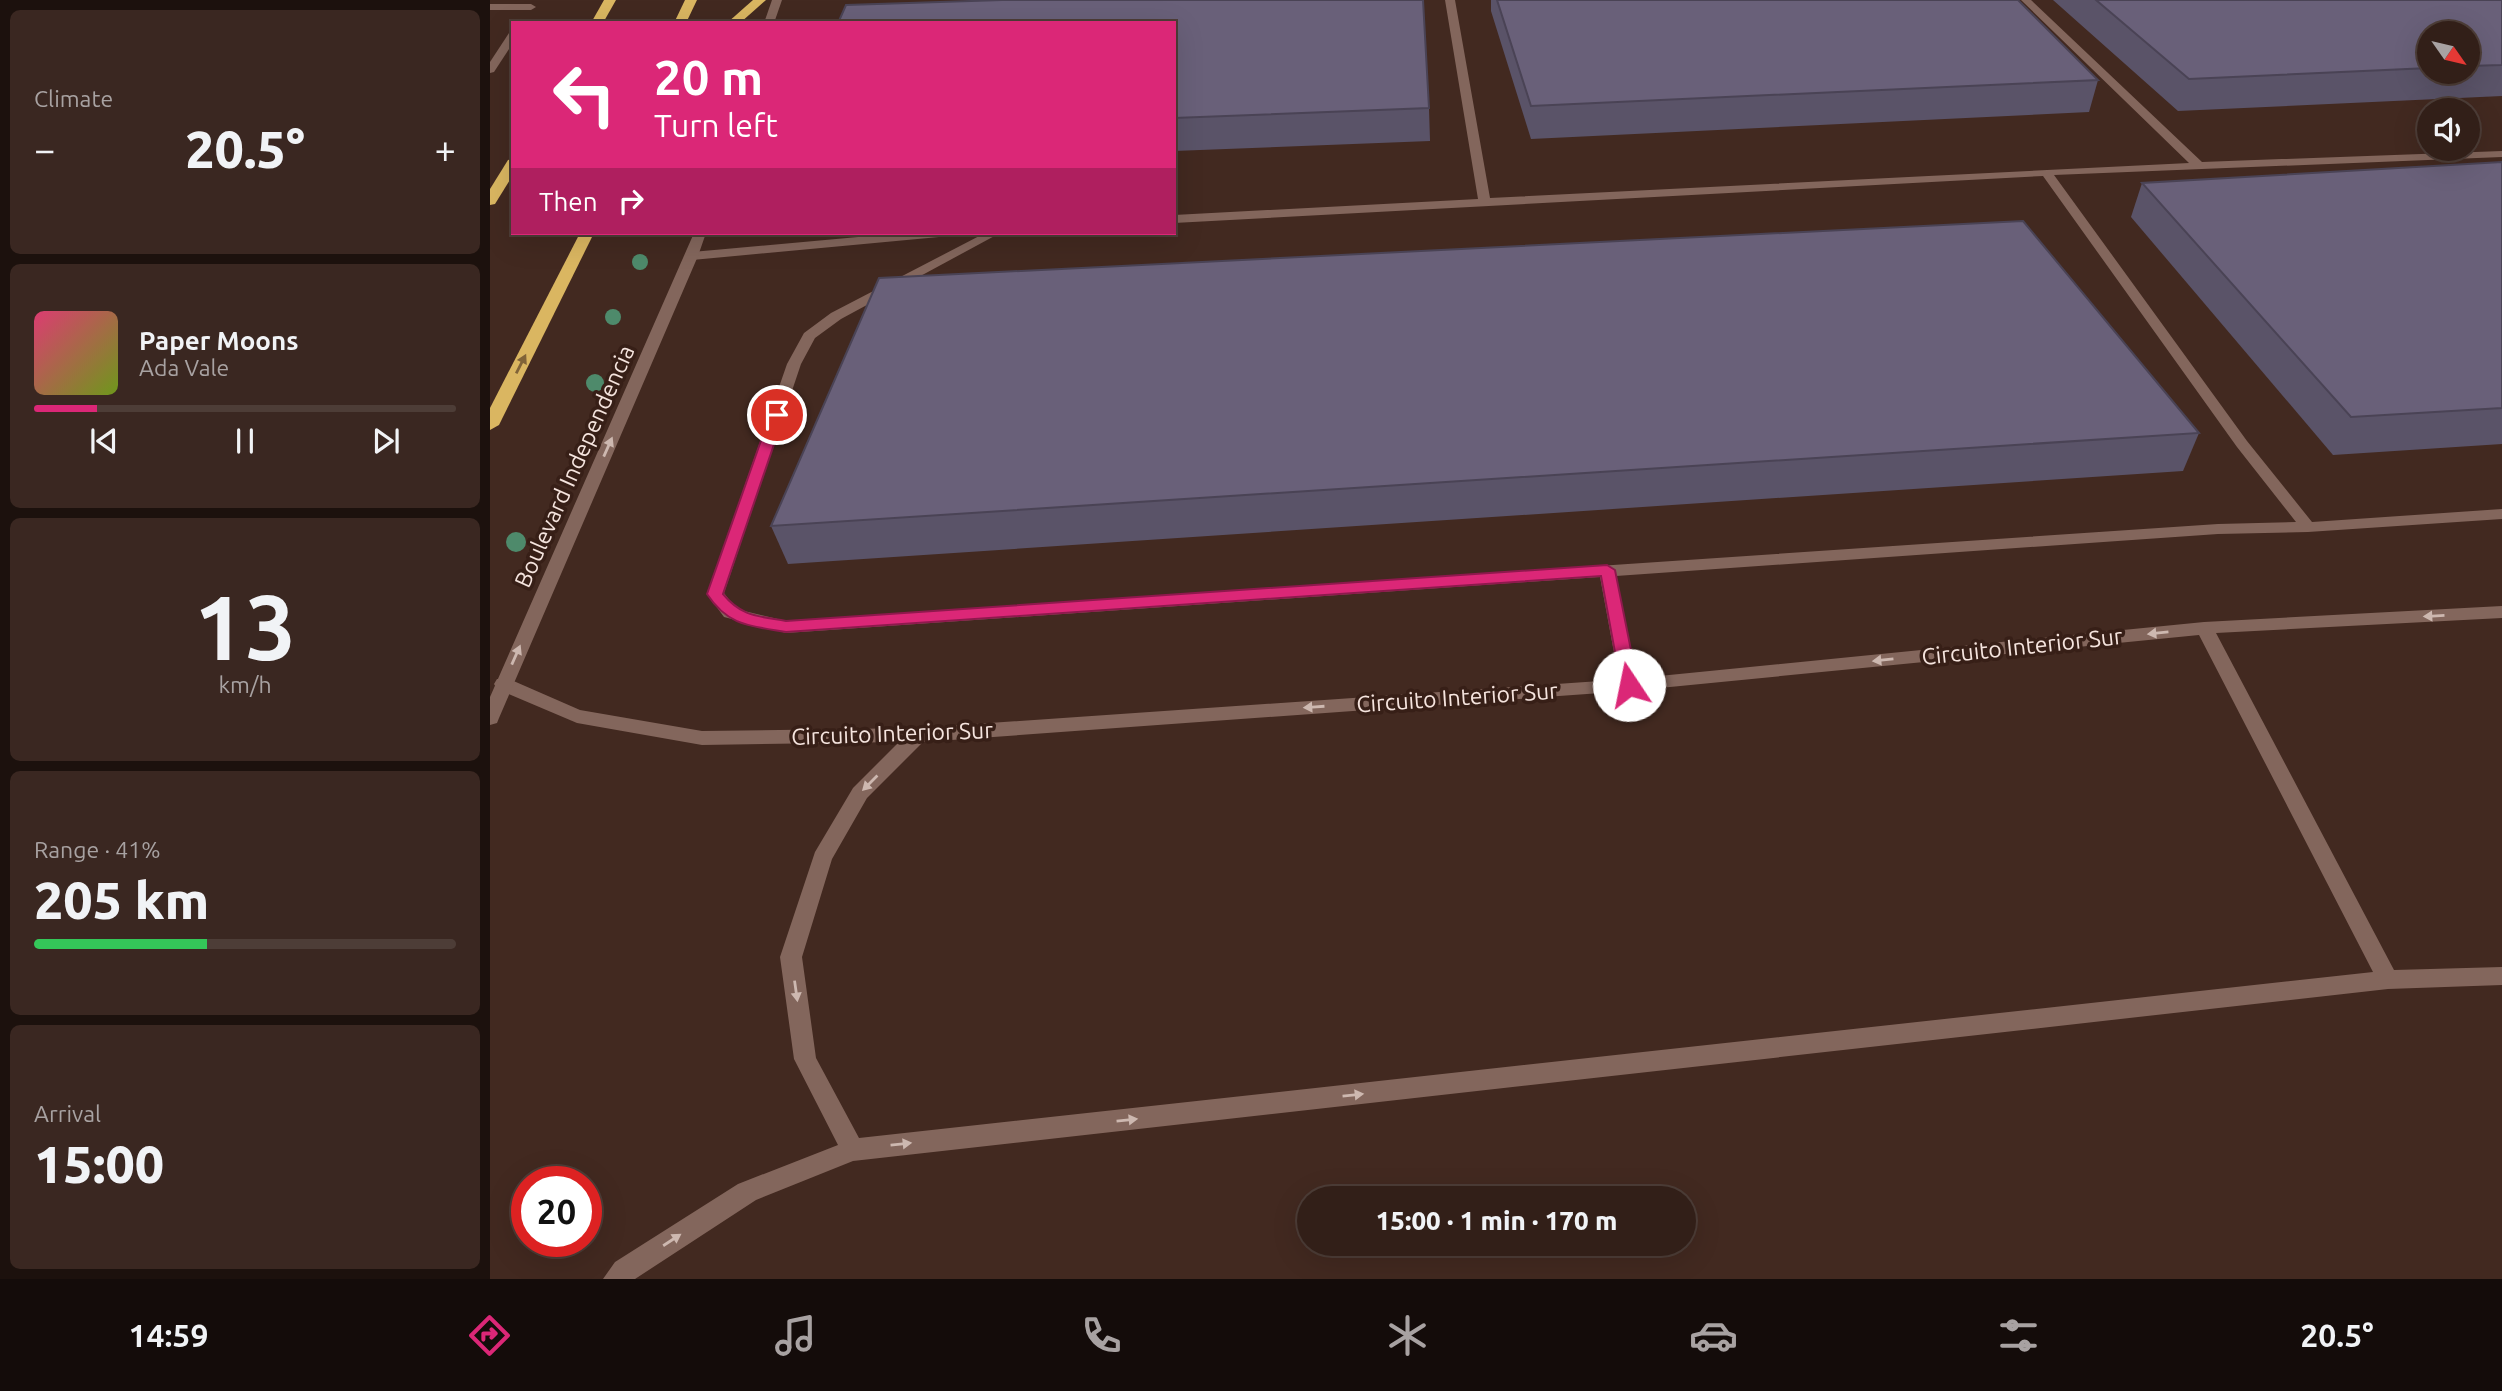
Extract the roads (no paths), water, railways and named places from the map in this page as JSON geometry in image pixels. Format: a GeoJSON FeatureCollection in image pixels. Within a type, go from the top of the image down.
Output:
{"type":"FeatureCollection","features":[{"type":"Feature","properties":{"kind":"highway"},"geometry":{"type":"LineString","coordinates":[[598,21],[610,0]]}},
{"type":"Feature","properties":{"kind":"highway"},"geometry":{"type":"LineString","coordinates":[[681,21],[691,0]]}},
{"type":"Feature","properties":{"kind":"highway"},"geometry":{"type":"LineString","coordinates":[[735,21],[760,0]]}},
{"type":"Feature","properties":{"kind":"highway"},"geometry":{"type":"LineString","coordinates":[[490,201],[511,166]]}},
{"type":"Feature","properties":{"kind":"highway"},"geometry":{"type":"LineString","coordinates":[[490,425],[586,235]]}},
{"type":"Feature","properties":{"kind":"highway"},"geometry":{"type":"LineString","coordinates":[[570,271],[597,235]]}},
{"type":"Feature","properties":{"kind":"street"},"geometry":{"type":"LineString","coordinates":[[770,21],[777,0]]}},
{"type":"Feature","properties":{"kind":"street"},"geometry":{"type":"LineString","coordinates":[[1450,0],[1485,202]]}},
{"type":"Feature","properties":{"kind":"street"},"geometry":{"type":"LineString","coordinates":[[2026,0],[2198,165]]}},
{"type":"Feature","properties":{"kind":"street"},"geometry":{"type":"LineString","coordinates":[[490,7],[531,7]]}},
{"type":"Feature","properties":{"kind":"street"},"geometry":{"type":"LineString","coordinates":[[490,70],[511,38]]}},
{"type":"Feature","properties":{"kind":"street"},"geometry":{"type":"LineString","coordinates":[[1176,219],[2046,172],[2502,154]]}},
{"type":"Feature","properties":{"kind":"street"},"geometry":{"type":"LineString","coordinates":[[2046,172],[2242,444],[2308,527]]}},
{"type":"Feature","properties":{"kind":"street","name":"Boulevard Independencia"},"geometry":{"type":"LineString","coordinates":[[490,718],[699,235]]}},
{"type":"Feature","properties":{"kind":"street"},"geometry":{"type":"LineString","coordinates":[[692,256],[918,235]]}},
{"type":"Feature","properties":{"kind":"street"},"geometry":{"type":"LineString","coordinates":[[990,235],[859,303],[809,336],[794,364],[715,594],[730,612],[755,621],[786,627],[2218,529],[2308,527],[2502,514]]}},
{"type":"Feature","properties":{"kind":"street"},"geometry":{"type":"LineString","coordinates":[[1607,570],[1629,685]]}},
{"type":"Feature","properties":{"kind":"street","name":"Circuito Interior Sur"},"geometry":{"type":"LineString","coordinates":[[503,684],[577,716],[702,738],[918,735],[1629,685],[2204,628],[2502,612]]}},
{"type":"Feature","properties":{"kind":"street"},"geometry":{"type":"LineString","coordinates":[[2204,628],[2388,980]]}},
{"type":"Feature","properties":{"kind":"street"},"geometry":{"type":"LineString","coordinates":[[853,1150],[805,1059],[791,957],[822,858],[860,793],[918,735]]}},
{"type":"Feature","properties":{"kind":"street"},"geometry":{"type":"LineString","coordinates":[[616,1279],[624,1271],[747,1192],[853,1150],[2388,980],[2502,976]]}}]}
